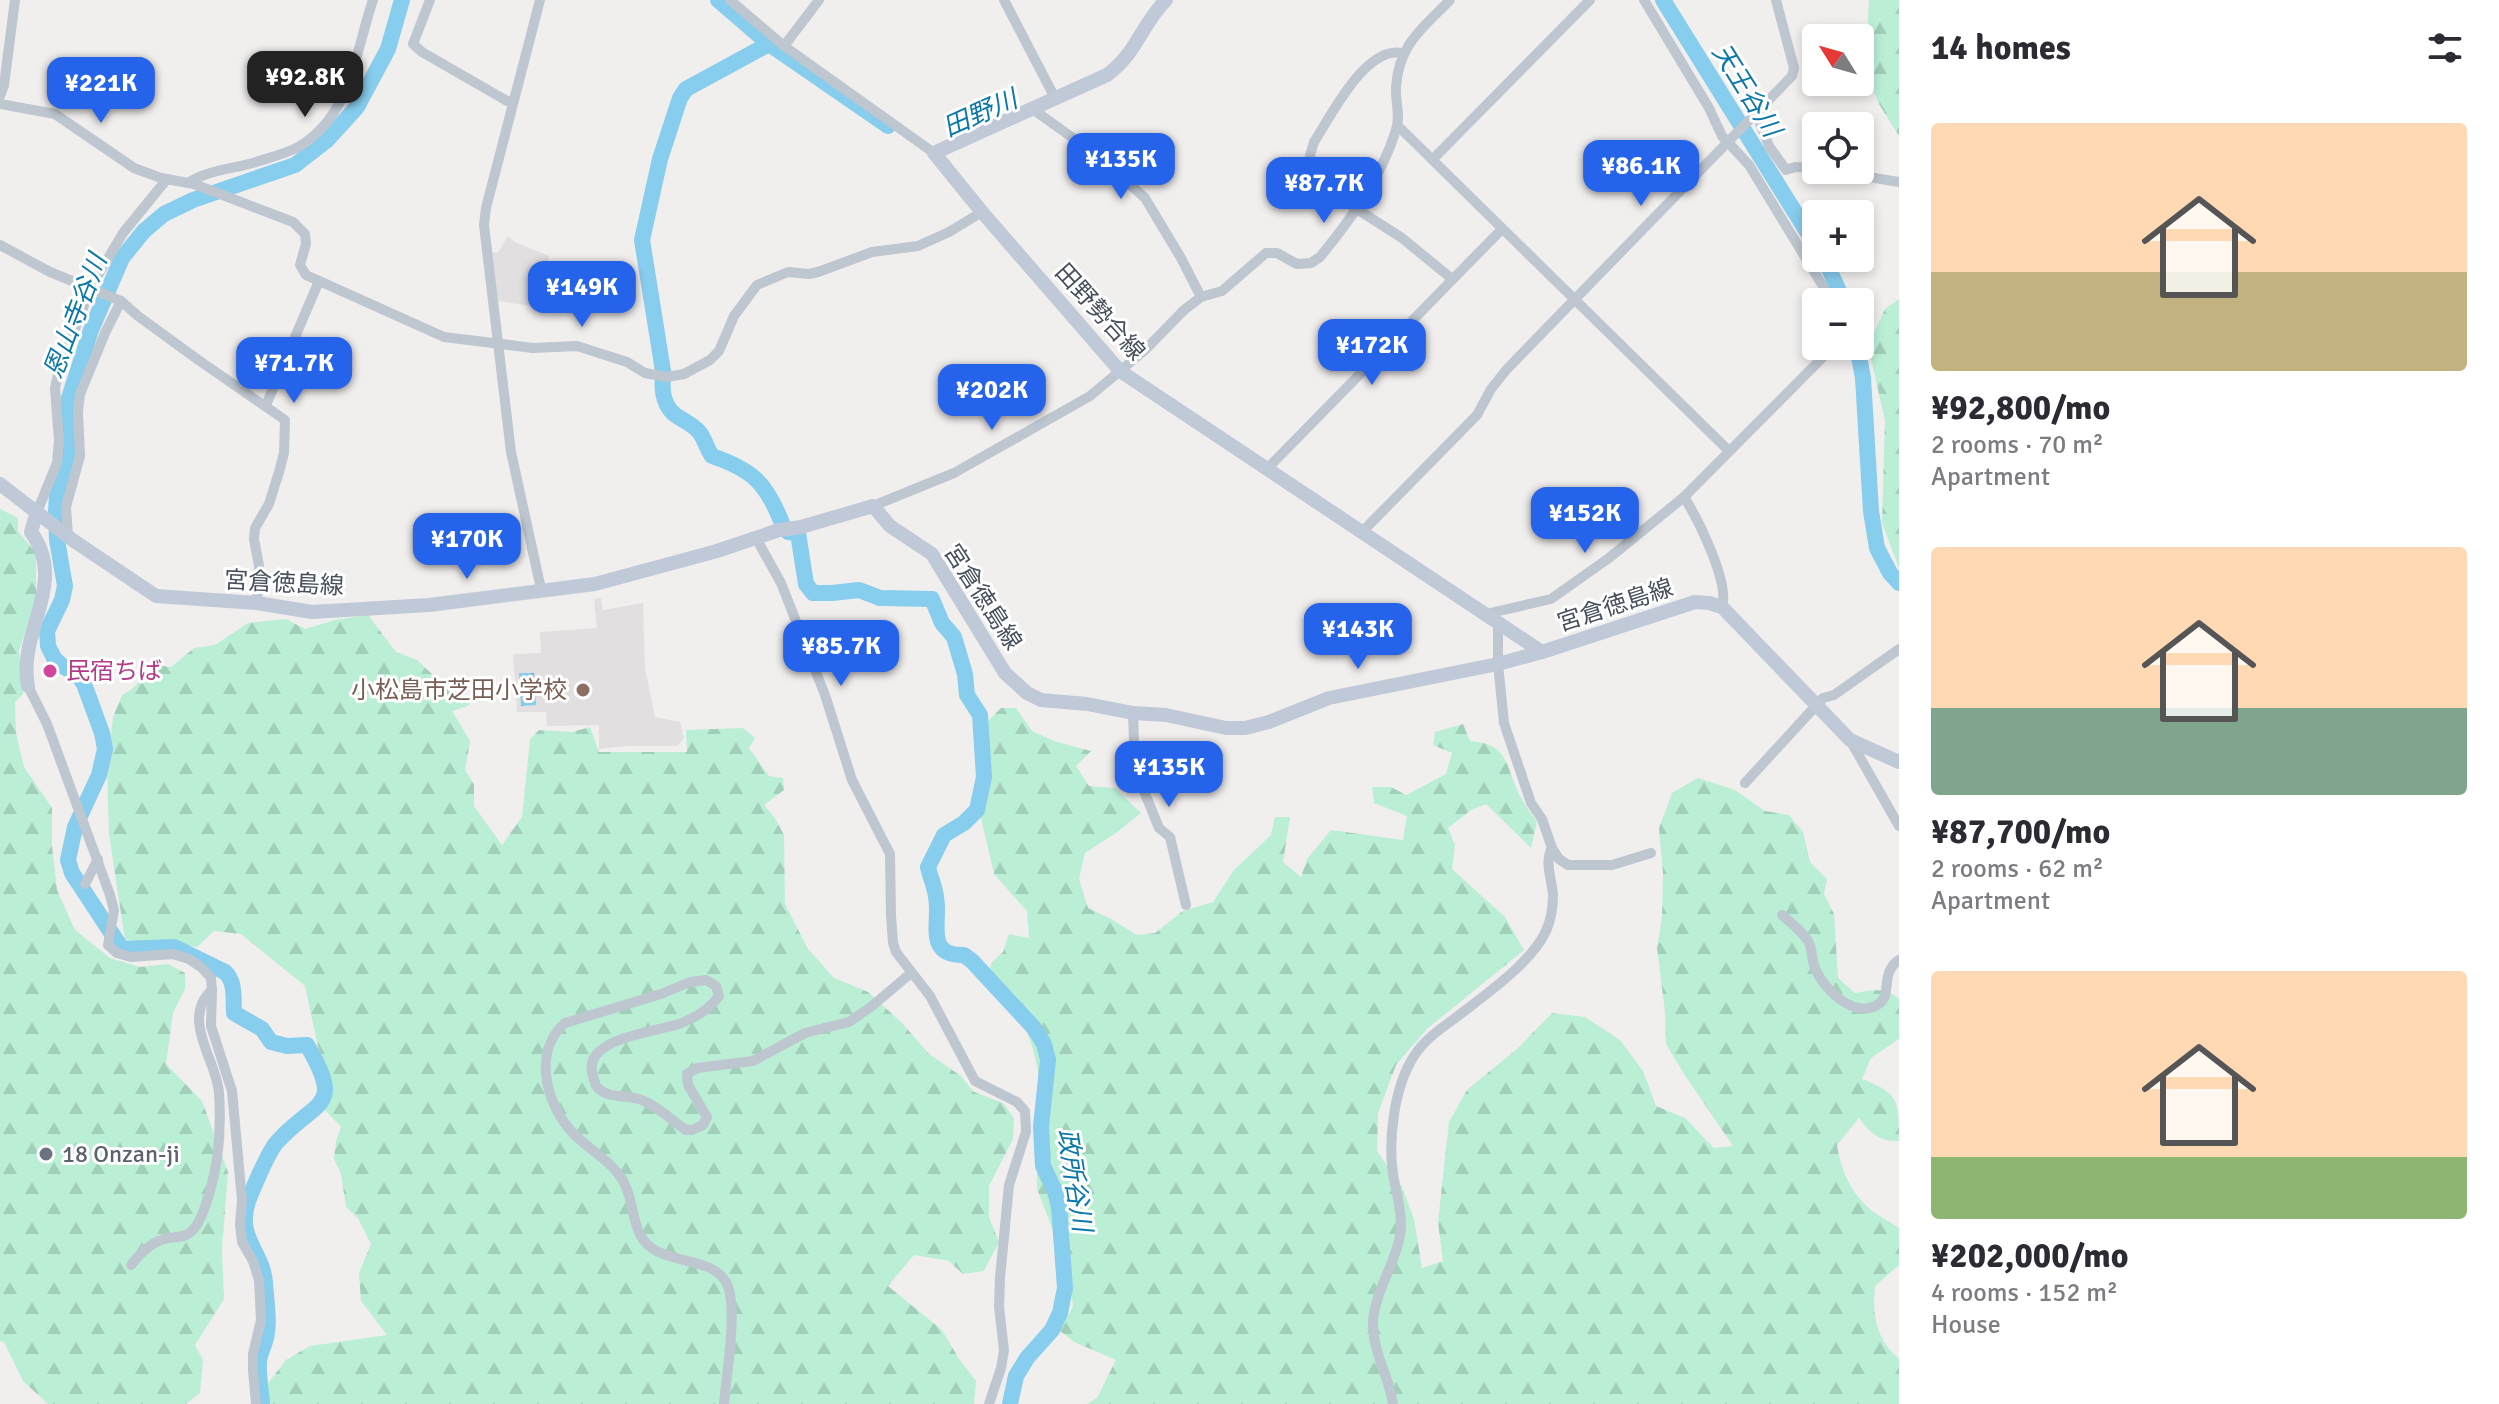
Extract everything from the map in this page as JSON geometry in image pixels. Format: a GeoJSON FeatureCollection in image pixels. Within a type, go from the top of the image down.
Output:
{"type":"FeatureCollection","features":[{"type":"Feature","properties":{"kind":"main road"},"geometry":{"type":"LineString","coordinates":[[934,153],[1107,75],[1122,64],[1152,16],[1166,0]]}},
{"type":"Feature","properties":{"kind":"main road","name":"田野勢合線"},"geometry":{"type":"LineString","coordinates":[[934,153],[1120,371],[1542,652]]}},
{"type":"Feature","properties":{"kind":"main road","name":"宮倉徳島線"},"geometry":{"type":"LineString","coordinates":[[0,484],[156,596],[257,603],[312,612],[429,605],[595,584],[873,506],[890,526],[932,554],[1005,673],[1027,693],[1041,700],[1166,715],[1226,728],[1245,728],[1269,722],[1329,698],[1498,664],[1695,602],[1722,607]]}},
{"type":"Feature","properties":{"kind":"main road"},"geometry":{"type":"LineString","coordinates":[[28,686],[26,654],[45,588],[43,551],[31,532],[41,516]]}},
{"type":"Feature","properties":{"kind":"main road"},"geometry":{"type":"LineString","coordinates":[[1722,607],[1850,740],[1899,762]]}},
{"type":"Feature","properties":{"kind":"street"},"geometry":{"type":"LineString","coordinates":[[0,96],[15,0]]}},
{"type":"Feature","properties":{"kind":"street"},"geometry":{"type":"LineString","coordinates":[[191,184],[199,177],[256,163],[299,146],[323,126],[341,101],[351,79],[373,0]]}},
{"type":"Feature","properties":{"kind":"street"},"geometry":{"type":"LineString","coordinates":[[430,0],[413,44],[422,52],[513,102]]}},
{"type":"Feature","properties":{"kind":"street"},"geometry":{"type":"LineString","coordinates":[[540,0],[484,225],[511,452],[541,589]]}},
{"type":"Feature","properties":{"kind":"street"},"geometry":{"type":"LineString","coordinates":[[730,0],[784,46],[934,153]]}},
{"type":"Feature","properties":{"kind":"street"},"geometry":{"type":"LineString","coordinates":[[784,46],[819,0]]}},
{"type":"Feature","properties":{"kind":"street"},"geometry":{"type":"LineString","coordinates":[[1004,0],[1055,98]]}},
{"type":"Feature","properties":{"kind":"street"},"geometry":{"type":"LineString","coordinates":[[873,506],[954,473],[1090,396],[1201,297],[1222,291],[1266,253],[1277,253],[1297,264],[1311,263],[1320,257],[1369,193],[1398,126],[1396,93],[1402,53],[1450,0]]}},
{"type":"Feature","properties":{"kind":"street"},"geometry":{"type":"LineString","coordinates":[[1433,159],[1590,0]]}},
{"type":"Feature","properties":{"kind":"street"},"geometry":{"type":"LineString","coordinates":[[1644,0],[1824,288]]}},
{"type":"Feature","properties":{"kind":"street"},"geometry":{"type":"LineString","coordinates":[[1362,532],[1477,415],[1491,389],[1507,369],[1792,76],[1794,68],[1776,0]]}},
{"type":"Feature","properties":{"kind":"street"},"geometry":{"type":"LineString","coordinates":[[1402,53],[1386,53],[1364,68],[1314,142],[1310,155],[1317,169],[1349,204],[1402,238],[1452,279]]}},
{"type":"Feature","properties":{"kind":"street"},"geometry":{"type":"LineString","coordinates":[[0,104],[55,114],[134,168],[191,184],[293,222],[305,234],[306,244],[300,265],[306,275],[434,334],[533,348],[577,346],[617,358],[645,373],[663,376],[684,374],[710,360],[719,351],[734,316],[757,285],[794,271],[818,272],[872,252],[918,246],[982,212]]}},
{"type":"Feature","properties":{"kind":"street"},"geometry":{"type":"LineString","coordinates":[[1035,109],[1101,158],[1145,198],[1201,297]]}},
{"type":"Feature","properties":{"kind":"street"},"geometry":{"type":"LineString","coordinates":[[1755,116],[1769,146],[1786,170],[1802,167]]}},
{"type":"Feature","properties":{"kind":"street"},"geometry":{"type":"LineString","coordinates":[[1398,126],[1729,451]]}},
{"type":"Feature","properties":{"kind":"street"},"geometry":{"type":"LineString","coordinates":[[1874,178],[1899,182]]}},
{"type":"Feature","properties":{"kind":"street"},"geometry":{"type":"LineString","coordinates":[[41,516],[57,463],[59,440],[55,388],[59,370],[123,233],[167,179]]}},
{"type":"Feature","properties":{"kind":"street"},"geometry":{"type":"LineString","coordinates":[[1266,470],[1502,229]]}},
{"type":"Feature","properties":{"kind":"street"},"geometry":{"type":"LineString","coordinates":[[0,245],[50,272],[119,299],[138,316],[285,420],[284,453],[272,493],[255,528],[259,566],[257,603]]}},
{"type":"Feature","properties":{"kind":"street"},"geometry":{"type":"LineString","coordinates":[[266,405],[319,281]]}},
{"type":"Feature","properties":{"kind":"street"},"geometry":{"type":"LineString","coordinates":[[66,534],[66,507],[80,456],[80,394],[119,299]]}},
{"type":"Feature","properties":{"kind":"street"},"geometry":{"type":"LineString","coordinates":[[1651,853],[1612,865],[1568,865],[1559,859],[1542,819],[1531,803],[1504,723],[1492,618],[1562,593],[1684,497],[1820,360]]}},
{"type":"Feature","properties":{"kind":"street"},"geometry":{"type":"LineString","coordinates":[[1684,497],[1721,576],[1725,598],[1722,607]]}},
{"type":"Feature","properties":{"kind":"street"},"geometry":{"type":"LineString","coordinates":[[756,538],[781,583],[825,695],[852,780],[890,854],[893,943],[896,952],[930,996],[975,1081],[1017,1102],[1025,1111],[1026,1132],[1009,1185],[1000,1278],[999,1307],[1004,1350],[989,1404]]}},
{"type":"Feature","properties":{"kind":"street"},"geometry":{"type":"LineString","coordinates":[[1745,783],[1823,698],[1834,695],[1899,649]]}},
{"type":"Feature","properties":{"kind":"street"},"geometry":{"type":"LineString","coordinates":[[28,686],[47,724],[114,910],[108,945],[117,953],[131,957],[173,954],[189,959],[211,978],[211,1026],[232,1091],[242,1200],[242,1242],[259,1280],[261,1320],[253,1354],[256,1404]]}},
{"type":"Feature","properties":{"kind":"street"},"geometry":{"type":"LineString","coordinates":[[1133,713],[1134,742],[1141,764],[1144,791],[1159,828],[1170,837],[1186,905]]}},
{"type":"Feature","properties":{"kind":"street"},"geometry":{"type":"LineString","coordinates":[[1850,740],[1899,826]]}},
{"type":"Feature","properties":{"kind":"street"},"geometry":{"type":"LineString","coordinates":[[1393,1404],[1391,1387],[1375,1348],[1373,1320],[1401,1231],[1401,1213],[1393,1173],[1391,1139],[1394,1113],[1414,1055],[1435,1033],[1523,962],[1545,933],[1552,911],[1548,856],[1552,848]]}},
{"type":"Feature","properties":{"kind":"street"},"geometry":{"type":"LineString","coordinates":[[85,884],[98,859]]}},
{"type":"Feature","properties":{"kind":"street"},"geometry":{"type":"LineString","coordinates":[[1782,915],[1811,945],[1814,967],[1830,989],[1849,1007],[1868,1010],[1884,999],[1888,971],[1899,960]]}},
{"type":"Feature","properties":{"kind":"street"},"geometry":{"type":"LineString","coordinates":[[724,1404],[730,1343],[731,1301],[727,1285],[722,1277],[709,1269],[661,1255],[645,1242],[625,1184],[617,1171],[569,1130],[555,1107],[548,1087],[547,1053],[556,1030],[565,1023],[690,982],[706,980],[716,986],[719,996],[710,1008],[666,1028],[613,1042],[603,1047],[592,1061],[591,1071],[598,1088],[613,1096],[647,1102],[686,1130],[692,1130],[703,1125],[707,1117],[688,1085],[687,1074],[697,1068],[753,1061],[805,1033],[849,1022],[911,973]]}},
{"type":"Feature","properties":{"kind":"street"},"geometry":{"type":"LineString","coordinates":[[131,1265],[155,1242],[188,1234],[198,1224],[210,1190],[217,1153],[219,1090],[204,1048],[200,1007],[204,997],[212,990]]}},
{"type":"Feature","properties":{"kind":"shaded area"},"geometry":{"type":"Polygon","coordinates":[[[508,236],[549,256],[539,307],[498,301],[492,253],[498,252],[508,236]]]}},
{"type":"Feature","properties":{"kind":"shaded area","name":"小松島市芝田小学校"},"geometry":{"type":"Polygon","coordinates":[[[601,598],[603,610],[643,603],[645,668],[655,717],[680,722],[684,738],[677,746],[599,749],[599,725],[547,726],[546,712],[517,712],[513,654],[541,653],[540,632],[597,628],[594,599],[601,598]]]}},
{"type":"Feature","properties":{"kind":"green space"},"geometry":{"type":"Polygon","coordinates":[[[1869,0],[1899,0],[1899,136],[1874,93],[1874,24],[1868,24],[1869,0]]]}},
{"type":"Feature","properties":{"kind":"green space"},"geometry":{"type":"Polygon","coordinates":[[[1899,299],[1899,568],[1882,523],[1885,421],[1871,360],[1874,360],[1874,332],[1885,309],[1899,299]]]}},
{"type":"Feature","properties":{"kind":"green space"},"geometry":{"type":"Polygon","coordinates":[[[0,509],[18,518],[18,531],[36,553],[36,600],[19,651],[23,694],[15,702],[16,733],[24,767],[52,808],[57,890],[75,930],[110,958],[140,967],[168,964],[185,973],[185,989],[173,1013],[166,1064],[202,1101],[228,1172],[222,1249],[224,1299],[195,1345],[203,1360],[200,1393],[186,1404],[48,1404],[23,1381],[4,1342],[0,1341],[0,509]]]}},
{"type":"Feature","properties":{"kind":"green space"},"geometry":{"type":"Polygon","coordinates":[[[368,615],[396,652],[417,660],[434,676],[474,699],[468,706],[452,711],[470,741],[465,770],[474,784],[474,806],[502,845],[522,817],[530,739],[539,730],[572,732],[590,727],[599,752],[687,752],[686,730],[743,728],[755,738],[749,748],[769,776],[783,778],[784,790],[764,805],[784,835],[785,904],[808,949],[834,978],[868,992],[902,1023],[929,1054],[961,1076],[974,1092],[1003,1103],[1014,1118],[1013,1139],[989,1186],[989,1217],[999,1242],[984,1271],[963,1274],[949,1261],[914,1255],[888,1286],[942,1330],[976,1381],[974,1404],[267,1404],[265,1387],[286,1360],[310,1346],[387,1335],[361,1301],[359,1273],[371,1244],[358,1218],[346,1207],[341,1174],[334,1159],[341,1127],[325,1110],[331,1081],[318,1047],[305,986],[241,934],[214,931],[197,947],[125,940],[109,834],[107,767],[113,717],[122,695],[136,685],[153,665],[171,667],[194,648],[215,645],[248,623],[286,619],[305,629],[368,615]]]}},
{"type":"Feature","properties":{"kind":"green space"},"geometry":{"type":"Polygon","coordinates":[[[1001,708],[1016,708],[1032,731],[1054,741],[1091,751],[1076,766],[1089,786],[1115,788],[1141,813],[1085,853],[1079,879],[1088,908],[1137,935],[1155,933],[1183,911],[1213,902],[1234,870],[1271,835],[1275,817],[1290,817],[1283,862],[1301,877],[1307,859],[1331,830],[1403,840],[1407,816],[1374,803],[1372,787],[1391,787],[1406,795],[1446,774],[1452,753],[1433,745],[1435,732],[1463,724],[1470,741],[1492,746],[1499,751],[1519,794],[1537,822],[1531,848],[1486,804],[1471,810],[1448,828],[1455,845],[1452,869],[1505,917],[1524,950],[1427,1029],[1396,1065],[1378,1113],[1377,1151],[1402,1187],[1414,1219],[1422,1268],[1443,1261],[1438,1222],[1449,1122],[1467,1090],[1518,1048],[1552,1013],[1585,1017],[1620,1040],[1643,1071],[1656,1106],[1685,1118],[1714,1148],[1733,1146],[1666,1044],[1657,948],[1662,917],[1663,874],[1659,828],[1672,793],[1698,778],[1735,790],[1765,811],[1789,815],[1803,832],[1810,862],[1827,879],[1824,894],[1834,914],[1838,978],[1855,993],[1884,991],[1899,999],[1899,1039],[1871,1058],[1862,1079],[1883,1089],[1894,1100],[1899,1141],[1876,1136],[1859,1118],[1837,1145],[1844,1173],[1858,1197],[1872,1211],[1899,1228],[1899,1265],[1875,1286],[1874,1297],[1877,1326],[1885,1343],[1899,1359],[1899,1404],[1087,1404],[1097,1398],[1116,1360],[1074,1342],[1060,1331],[1073,1306],[1069,1272],[1037,1189],[1037,1147],[1048,1120],[1041,1084],[1023,1021],[985,985],[992,962],[1003,952],[1009,934],[1029,938],[1027,911],[994,874],[981,818],[988,777],[983,726],[1001,708]]]}},
{"type":"Feature","properties":{"kind":"water"},"geometry":{"type":"Polygon","coordinates":[[[519,673],[534,673],[536,705],[521,706],[519,673]]]}},
{"type":"Feature","properties":{"kind":"waterway","name":"恩山寺谷川"},"geometry":{"type":"LineString","coordinates":[[262,1404],[259,1361],[267,1332],[267,1304],[263,1271],[247,1233],[246,1210],[266,1160],[277,1142],[321,1101],[325,1093],[324,1081],[307,1045],[287,1046],[271,1042],[262,1029],[234,1013],[232,986],[225,972],[174,947],[122,949],[72,873],[68,860],[75,827],[99,775],[105,749],[84,684],[78,675],[54,658],[48,646],[47,631],[62,600],[65,586],[57,540],[57,495],[71,454],[67,404],[91,330],[122,258],[144,231],[164,214],[193,200],[295,165],[326,141],[357,107],[388,49],[402,0]]}},
{"type":"Feature","properties":{"kind":"waterway","name":"田野川"},"geometry":{"type":"LineString","coordinates":[[718,0],[769,44],[888,126]]}},
{"type":"Feature","properties":{"kind":"waterway","name":"天王谷川"},"geometry":{"type":"LineString","coordinates":[[1663,0],[1802,223]]}},
{"type":"Feature","properties":{"kind":"waterway","name":"恩山寺谷川"},"geometry":{"type":"LineString","coordinates":[[769,44],[686,89],[680,98],[660,159],[642,240],[663,371],[663,394],[667,404],[674,414],[700,433],[712,456],[748,473],[764,488],[782,523]]}},
{"type":"Feature","properties":{"kind":"waterway","name":"天王谷川"},"geometry":{"type":"LineString","coordinates":[[1830,272],[1838,288]]}},
{"type":"Feature","properties":{"kind":"waterway","name":"天王谷川"},"geometry":{"type":"LineString","coordinates":[[1860,360],[1871,511],[1877,548],[1899,583]]}},
{"type":"Feature","properties":{"kind":"waterway","name":"政所谷川"},"geometry":{"type":"LineString","coordinates":[[788,532],[798,533],[806,584],[813,593],[859,590],[880,598],[932,599],[942,623],[954,637],[965,674],[967,695],[980,715],[984,777],[977,810],[964,823],[944,835],[928,867],[936,897],[937,936],[943,950],[964,955],[972,961],[1034,1028],[1044,1044],[1048,1060],[1041,1126],[1043,1166],[1059,1207],[1065,1288],[1060,1313],[1052,1330],[1027,1358],[1016,1376],[1010,1404]]}},
{"type":"Feature","properties":{"kind":"place","name":"民宿ちば"},"geometry":{"type":"Point","coordinates":[50,671]}},
{"type":"Feature","properties":{"kind":"place","name":"小松島市芝田小学校"},"geometry":{"type":"Point","coordinates":[583,690]}},
{"type":"Feature","properties":{"kind":"place","name":"18 Onzan-ji"},"geometry":{"type":"Point","coordinates":[46,1154]}}]}
